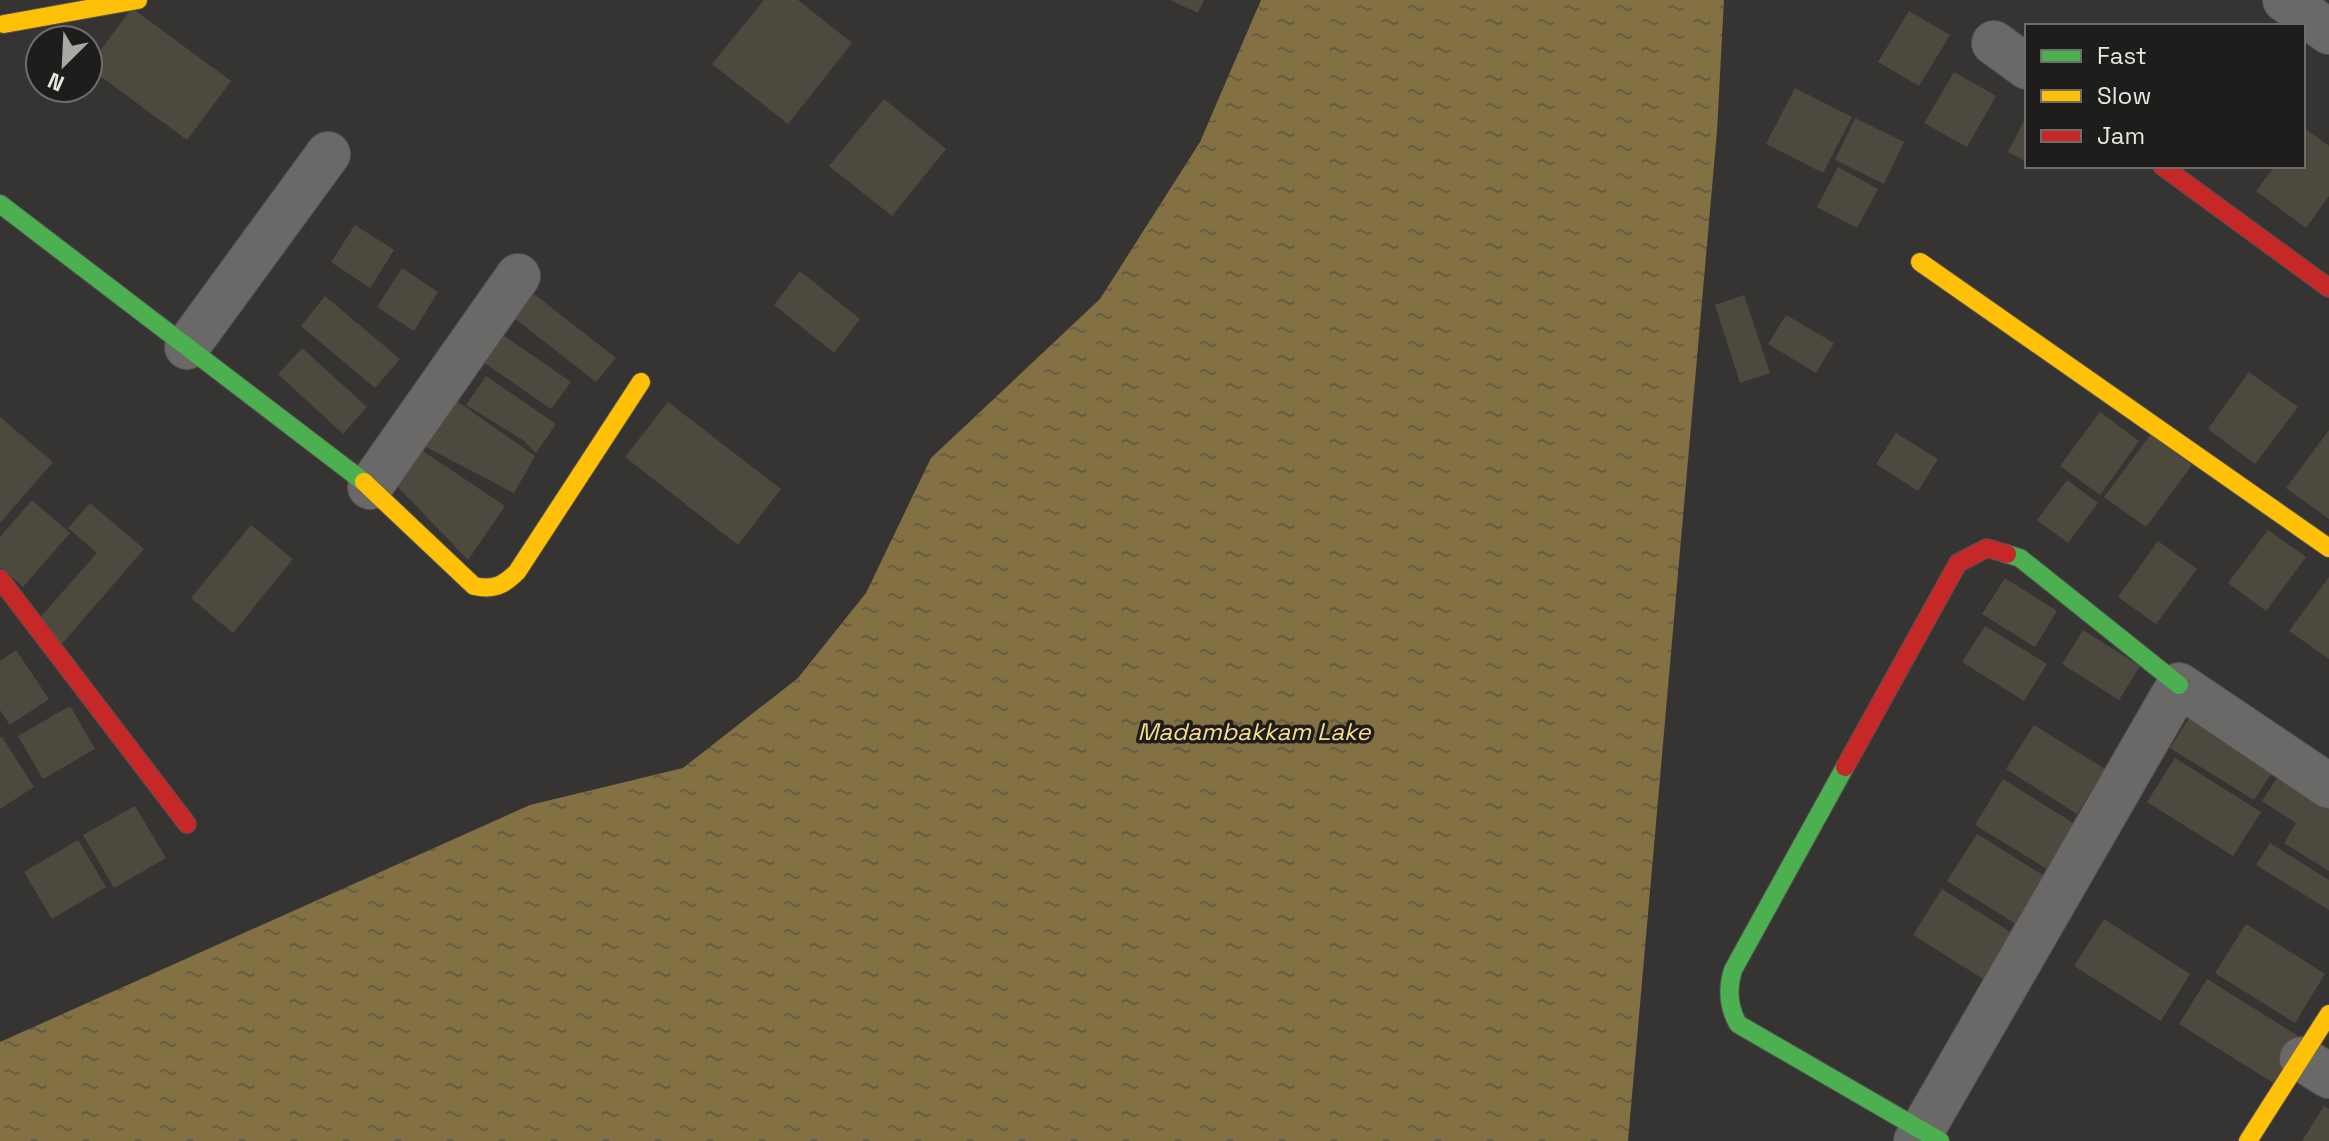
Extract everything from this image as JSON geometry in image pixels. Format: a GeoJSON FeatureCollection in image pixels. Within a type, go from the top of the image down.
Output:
{"type":"FeatureCollection","features":[{"type":"Feature","properties":{"kind":"street"},"geometry":{"type":"LineString","coordinates":[[9,0],[2,33],[138,0]]}},
{"type":"Feature","properties":{"kind":"street"},"geometry":{"type":"LineString","coordinates":[[2285,0],[2329,32]]}},
{"type":"Feature","properties":{"kind":"street"},"geometry":{"type":"LineString","coordinates":[[187,347],[328,154]]}},
{"type":"Feature","properties":{"kind":"street"},"geometry":{"type":"LineString","coordinates":[[2165,168],[2329,288]]}},
{"type":"Feature","properties":{"kind":"street"},"geometry":{"type":"LineString","coordinates":[[0,204],[370,487],[474,586],[491,590],[505,585],[517,572],[641,382]]}},
{"type":"Feature","properties":{"kind":"street"},"geometry":{"type":"LineString","coordinates":[[1920,262],[2329,548]]}},
{"type":"Feature","properties":{"kind":"street"},"geometry":{"type":"LineString","coordinates":[[370,487],[518,276]]}},
{"type":"Feature","properties":{"kind":"street"},"geometry":{"type":"LineString","coordinates":[[2179,685],[1926,1137],[1738,1024],[1731,1013],[1727,985],[1733,970],[1958,563],[1987,548],[2020,558],[2179,685],[2329,786]]}},
{"type":"Feature","properties":{"kind":"street"},"geometry":{"type":"LineString","coordinates":[[0,579],[187,824]]}},
{"type":"Feature","properties":{"kind":"street"},"geometry":{"type":"LineString","coordinates":[[2248,1141],[2315,1068],[2329,1014]]}},
{"type":"Feature","properties":{"kind":"water","name":"Madambakkam Lake"},"geometry":{"type":"Polygon","coordinates":[[[1261,0],[1724,0],[1717,131],[1628,1141],[0,1141],[0,1042],[530,805],[683,768],[798,678],[866,593],[931,458],[1100,299],[1200,142],[1261,0]]]}},
{"type":"Feature","properties":{"kind":"building"},"geometry":{"type":"Polygon","coordinates":[[[764,0],[798,0],[852,43],[788,124],[712,64],[764,0]]]}},
{"type":"Feature","properties":{"kind":"building"},"geometry":{"type":"Polygon","coordinates":[[[1170,0],[1204,0],[1198,13],[1170,0]]]}},
{"type":"Feature","properties":{"kind":"building"},"geometry":{"type":"Polygon","coordinates":[[[132,8],[231,81],[187,140],[104,79],[104,46],[132,8]]]}},
{"type":"Feature","properties":{"kind":"building"},"geometry":{"type":"Polygon","coordinates":[[[1909,11],[1950,35],[1919,86],[1878,62],[1909,11]]]}},
{"type":"Feature","properties":{"kind":"building"},"geometry":{"type":"Polygon","coordinates":[[[1954,72],[1996,96],[1967,147],[1924,123],[1954,72]]]}},
{"type":"Feature","properties":{"kind":"building"},"geometry":{"type":"Polygon","coordinates":[[[1795,88],[1852,117],[1823,173],[1766,144],[1795,88]]]}},
{"type":"Feature","properties":{"kind":"building"},"geometry":{"type":"Polygon","coordinates":[[[884,99],[946,149],[892,216],[829,166],[884,99]]]}},
{"type":"Feature","properties":{"kind":"building"},"geometry":{"type":"Polygon","coordinates":[[[1855,118],[1904,142],[1884,184],[1835,160],[1855,118]]]}},
{"type":"Feature","properties":{"kind":"building"},"geometry":{"type":"Polygon","coordinates":[[[2025,119],[2025,161],[2008,152],[2025,119]]]}},
{"type":"Feature","properties":{"kind":"building"},"geometry":{"type":"Polygon","coordinates":[[[2305,128],[2329,146],[2329,196],[2306,228],[2256,191],[2273,168],[2305,168],[2305,128]]]}},
{"type":"Feature","properties":{"kind":"building"},"geometry":{"type":"Polygon","coordinates":[[[1838,167],[1878,189],[1857,228],[1817,207],[1838,167]]]}},
{"type":"Feature","properties":{"kind":"building"},"geometry":{"type":"Polygon","coordinates":[[[355,225],[394,250],[370,288],[331,262],[355,225]]]}},
{"type":"Feature","properties":{"kind":"building"},"geometry":{"type":"Polygon","coordinates":[[[402,268],[438,292],[414,331],[377,307],[402,268]]]}},
{"type":"Feature","properties":{"kind":"building"},"geometry":{"type":"Polygon","coordinates":[[[800,271],[860,319],[834,353],[774,305],[800,271]]]}},
{"type":"Feature","properties":{"kind":"building"},"geometry":{"type":"Polygon","coordinates":[[[534,294],[616,358],[596,382],[514,318],[534,294]]]}},
{"type":"Feature","properties":{"kind":"building"},"geometry":{"type":"Polygon","coordinates":[[[1744,295],[1770,373],[1740,383],[1715,305],[1744,295]]]}},
{"type":"Feature","properties":{"kind":"building"},"geometry":{"type":"Polygon","coordinates":[[[325,296],[400,359],[375,388],[301,326],[325,296]]]}},
{"type":"Feature","properties":{"kind":"building"},"geometry":{"type":"Polygon","coordinates":[[[1786,315],[1834,343],[1816,373],[1768,344],[1786,315]]]}},
{"type":"Feature","properties":{"kind":"building"},"geometry":{"type":"Polygon","coordinates":[[[503,335],[571,382],[551,409],[483,362],[503,335]]]}},
{"type":"Feature","properties":{"kind":"building"},"geometry":{"type":"Polygon","coordinates":[[[302,348],[367,407],[343,434],[278,374],[302,348]]]}},
{"type":"Feature","properties":{"kind":"building"},"geometry":{"type":"Polygon","coordinates":[[[2249,372],[2298,407],[2255,464],[2208,429],[2249,372]]]}},
{"type":"Feature","properties":{"kind":"building"},"geometry":{"type":"Polygon","coordinates":[[[486,376],[556,424],[536,453],[523,440],[466,405],[486,376]]]}},
{"type":"Feature","properties":{"kind":"building"},"geometry":{"type":"Polygon","coordinates":[[[454,399],[535,456],[514,493],[422,445],[454,399]]]}},
{"type":"Feature","properties":{"kind":"building"},"geometry":{"type":"Polygon","coordinates":[[[668,402],[781,489],[738,545],[625,457],[668,402]]]}},
{"type":"Feature","properties":{"kind":"building"},"geometry":{"type":"Polygon","coordinates":[[[2100,412],[2139,441],[2100,495],[2060,466],[2100,412]]]}},
{"type":"Feature","properties":{"kind":"building"},"geometry":{"type":"Polygon","coordinates":[[[0,417],[53,462],[0,523],[0,417]]]}},
{"type":"Feature","properties":{"kind":"building"},"geometry":{"type":"Polygon","coordinates":[[[2329,430],[2329,519],[2286,488],[2329,430]]]}},
{"type":"Feature","properties":{"kind":"building"},"geometry":{"type":"Polygon","coordinates":[[[1896,433],[1938,459],[1918,491],[1876,464],[1896,433]]]}},
{"type":"Feature","properties":{"kind":"building"},"geometry":{"type":"Polygon","coordinates":[[[2151,434],[2192,465],[2146,527],[2104,497],[2151,434]]]}},
{"type":"Feature","properties":{"kind":"building"},"geometry":{"type":"Polygon","coordinates":[[[420,449],[505,506],[468,560],[397,486],[420,449]]]}},
{"type":"Feature","properties":{"kind":"building"},"geometry":{"type":"Polygon","coordinates":[[[2067,480],[2098,503],[2068,543],[2037,520],[2067,480]]]}},
{"type":"Feature","properties":{"kind":"building"},"geometry":{"type":"Polygon","coordinates":[[[32,500],[70,533],[23,587],[0,567],[0,537],[32,500]]]}},
{"type":"Feature","properties":{"kind":"building"},"geometry":{"type":"Polygon","coordinates":[[[90,503],[144,549],[61,645],[35,623],[97,553],[68,528],[90,503]]]}},
{"type":"Feature","properties":{"kind":"building"},"geometry":{"type":"Polygon","coordinates":[[[251,525],[293,559],[233,633],[191,598],[251,525]]]}},
{"type":"Feature","properties":{"kind":"building"},"geometry":{"type":"Polygon","coordinates":[[[2268,530],[2306,557],[2266,611],[2228,583],[2268,530]]]}},
{"type":"Feature","properties":{"kind":"building"},"geometry":{"type":"Polygon","coordinates":[[[2158,541],[2197,569],[2156,624],[2118,597],[2158,541]]]}},
{"type":"Feature","properties":{"kind":"building"},"geometry":{"type":"Polygon","coordinates":[[[2329,577],[2329,659],[2289,631],[2329,577]]]}},
{"type":"Feature","properties":{"kind":"building"},"geometry":{"type":"Polygon","coordinates":[[[2005,578],[2057,611],[2035,647],[1982,614],[2005,578]]]}},
{"type":"Feature","properties":{"kind":"building"},"geometry":{"type":"Polygon","coordinates":[[[1985,626],[2047,664],[2024,701],[1962,662],[1985,626]]]}},
{"type":"Feature","properties":{"kind":"building"},"geometry":{"type":"Polygon","coordinates":[[[2083,630],[2140,666],[2119,700],[2062,664],[2083,630]]]}},
{"type":"Feature","properties":{"kind":"building"},"geometry":{"type":"Polygon","coordinates":[[[16,650],[49,699],[10,725],[0,710],[0,661],[16,650]]]}},
{"type":"Feature","properties":{"kind":"building"},"geometry":{"type":"Polygon","coordinates":[[[70,706],[95,749],[43,779],[18,736],[70,706]]]}},
{"type":"Feature","properties":{"kind":"building"},"geometry":{"type":"Polygon","coordinates":[[[2195,709],[2279,762],[2254,800],[2170,748],[2195,709]]]}},
{"type":"Feature","properties":{"kind":"building"},"geometry":{"type":"Polygon","coordinates":[[[2034,725],[2105,769],[2077,814],[2006,769],[2034,725]]]}},
{"type":"Feature","properties":{"kind":"building"},"geometry":{"type":"Polygon","coordinates":[[[0,738],[34,787],[0,809],[0,738]]]}},
{"type":"Feature","properties":{"kind":"building"},"geometry":{"type":"Polygon","coordinates":[[[2175,758],[2261,812],[2233,856],[2147,802],[2175,758]]]}},
{"type":"Feature","properties":{"kind":"building"},"geometry":{"type":"Polygon","coordinates":[[[2281,772],[2329,802],[2329,871],[2284,843],[2296,823],[2262,801],[2281,772]]]}},
{"type":"Feature","properties":{"kind":"building"},"geometry":{"type":"Polygon","coordinates":[[[2003,779],[2075,824],[2047,869],[1975,825],[2003,779]]]}},
{"type":"Feature","properties":{"kind":"building"},"geometry":{"type":"Polygon","coordinates":[[[135,806],[166,858],[114,888],[83,835],[135,806]]]}},
{"type":"Feature","properties":{"kind":"building"},"geometry":{"type":"Polygon","coordinates":[[[1977,834],[2046,877],[2016,924],[1947,881],[1977,834]]]}},
{"type":"Feature","properties":{"kind":"building"},"geometry":{"type":"Polygon","coordinates":[[[78,840],[106,887],[52,919],[24,872],[78,840]]]}},
{"type":"Feature","properties":{"kind":"building"},"geometry":{"type":"Polygon","coordinates":[[[2270,843],[2329,880],[2329,910],[2256,865],[2270,843]]]}},
{"type":"Feature","properties":{"kind":"building"},"geometry":{"type":"Polygon","coordinates":[[[1942,889],[2017,936],[1988,982],[1913,935],[1942,889]]]}},
{"type":"Feature","properties":{"kind":"building"},"geometry":{"type":"Polygon","coordinates":[[[2104,919],[2190,974],[2161,1021],[2074,966],[2104,919]]]}},
{"type":"Feature","properties":{"kind":"building"},"geometry":{"type":"Polygon","coordinates":[[[2246,924],[2325,974],[2295,1023],[2215,973],[2246,924]]]}},
{"type":"Feature","properties":{"kind":"building"},"geometry":{"type":"Polygon","coordinates":[[[2207,979],[2303,1039],[2275,1084],[2179,1024],[2207,979]]]}},
{"type":"Feature","properties":{"kind":"building"},"geometry":{"type":"Polygon","coordinates":[[[2324,1106],[2329,1109],[2329,1141],[2302,1141],[2324,1106]]]}},
{"type":"Feature","properties":{"kind":"traffic: fast"},"geometry":{"type":"LineString","coordinates":[[0,204],[364,482]]}},
{"type":"Feature","properties":{"kind":"traffic: fast"},"geometry":{"type":"LineString","coordinates":[[2007,554],[2020,558],[2179,685]]}},
{"type":"Feature","properties":{"kind":"traffic: fast"},"geometry":{"type":"LineString","coordinates":[[1845,767],[1733,970],[1730,1004],[1738,1024],[1940,1141]]}},
{"type":"Feature","properties":{"kind":"traffic: slow"},"geometry":{"type":"LineString","coordinates":[[4,24],[138,0]]}},
{"type":"Feature","properties":{"kind":"traffic: slow"},"geometry":{"type":"LineString","coordinates":[[1920,262],[2329,548]]}},
{"type":"Feature","properties":{"kind":"traffic: slow"},"geometry":{"type":"LineString","coordinates":[[364,482],[474,586],[497,586],[517,572],[641,382]]}},
{"type":"Feature","properties":{"kind":"traffic: slow"},"geometry":{"type":"LineString","coordinates":[[2248,1141],[2329,1014]]}},
{"type":"Feature","properties":{"kind":"traffic: jam"},"geometry":{"type":"LineString","coordinates":[[2165,168],[2329,288]]}},
{"type":"Feature","properties":{"kind":"traffic: jam"},"geometry":{"type":"LineString","coordinates":[[1845,767],[1958,563],[1987,548],[2007,554]]}},
{"type":"Feature","properties":{"kind":"traffic: jam"},"geometry":{"type":"LineString","coordinates":[[0,579],[187,824]]}}]}
